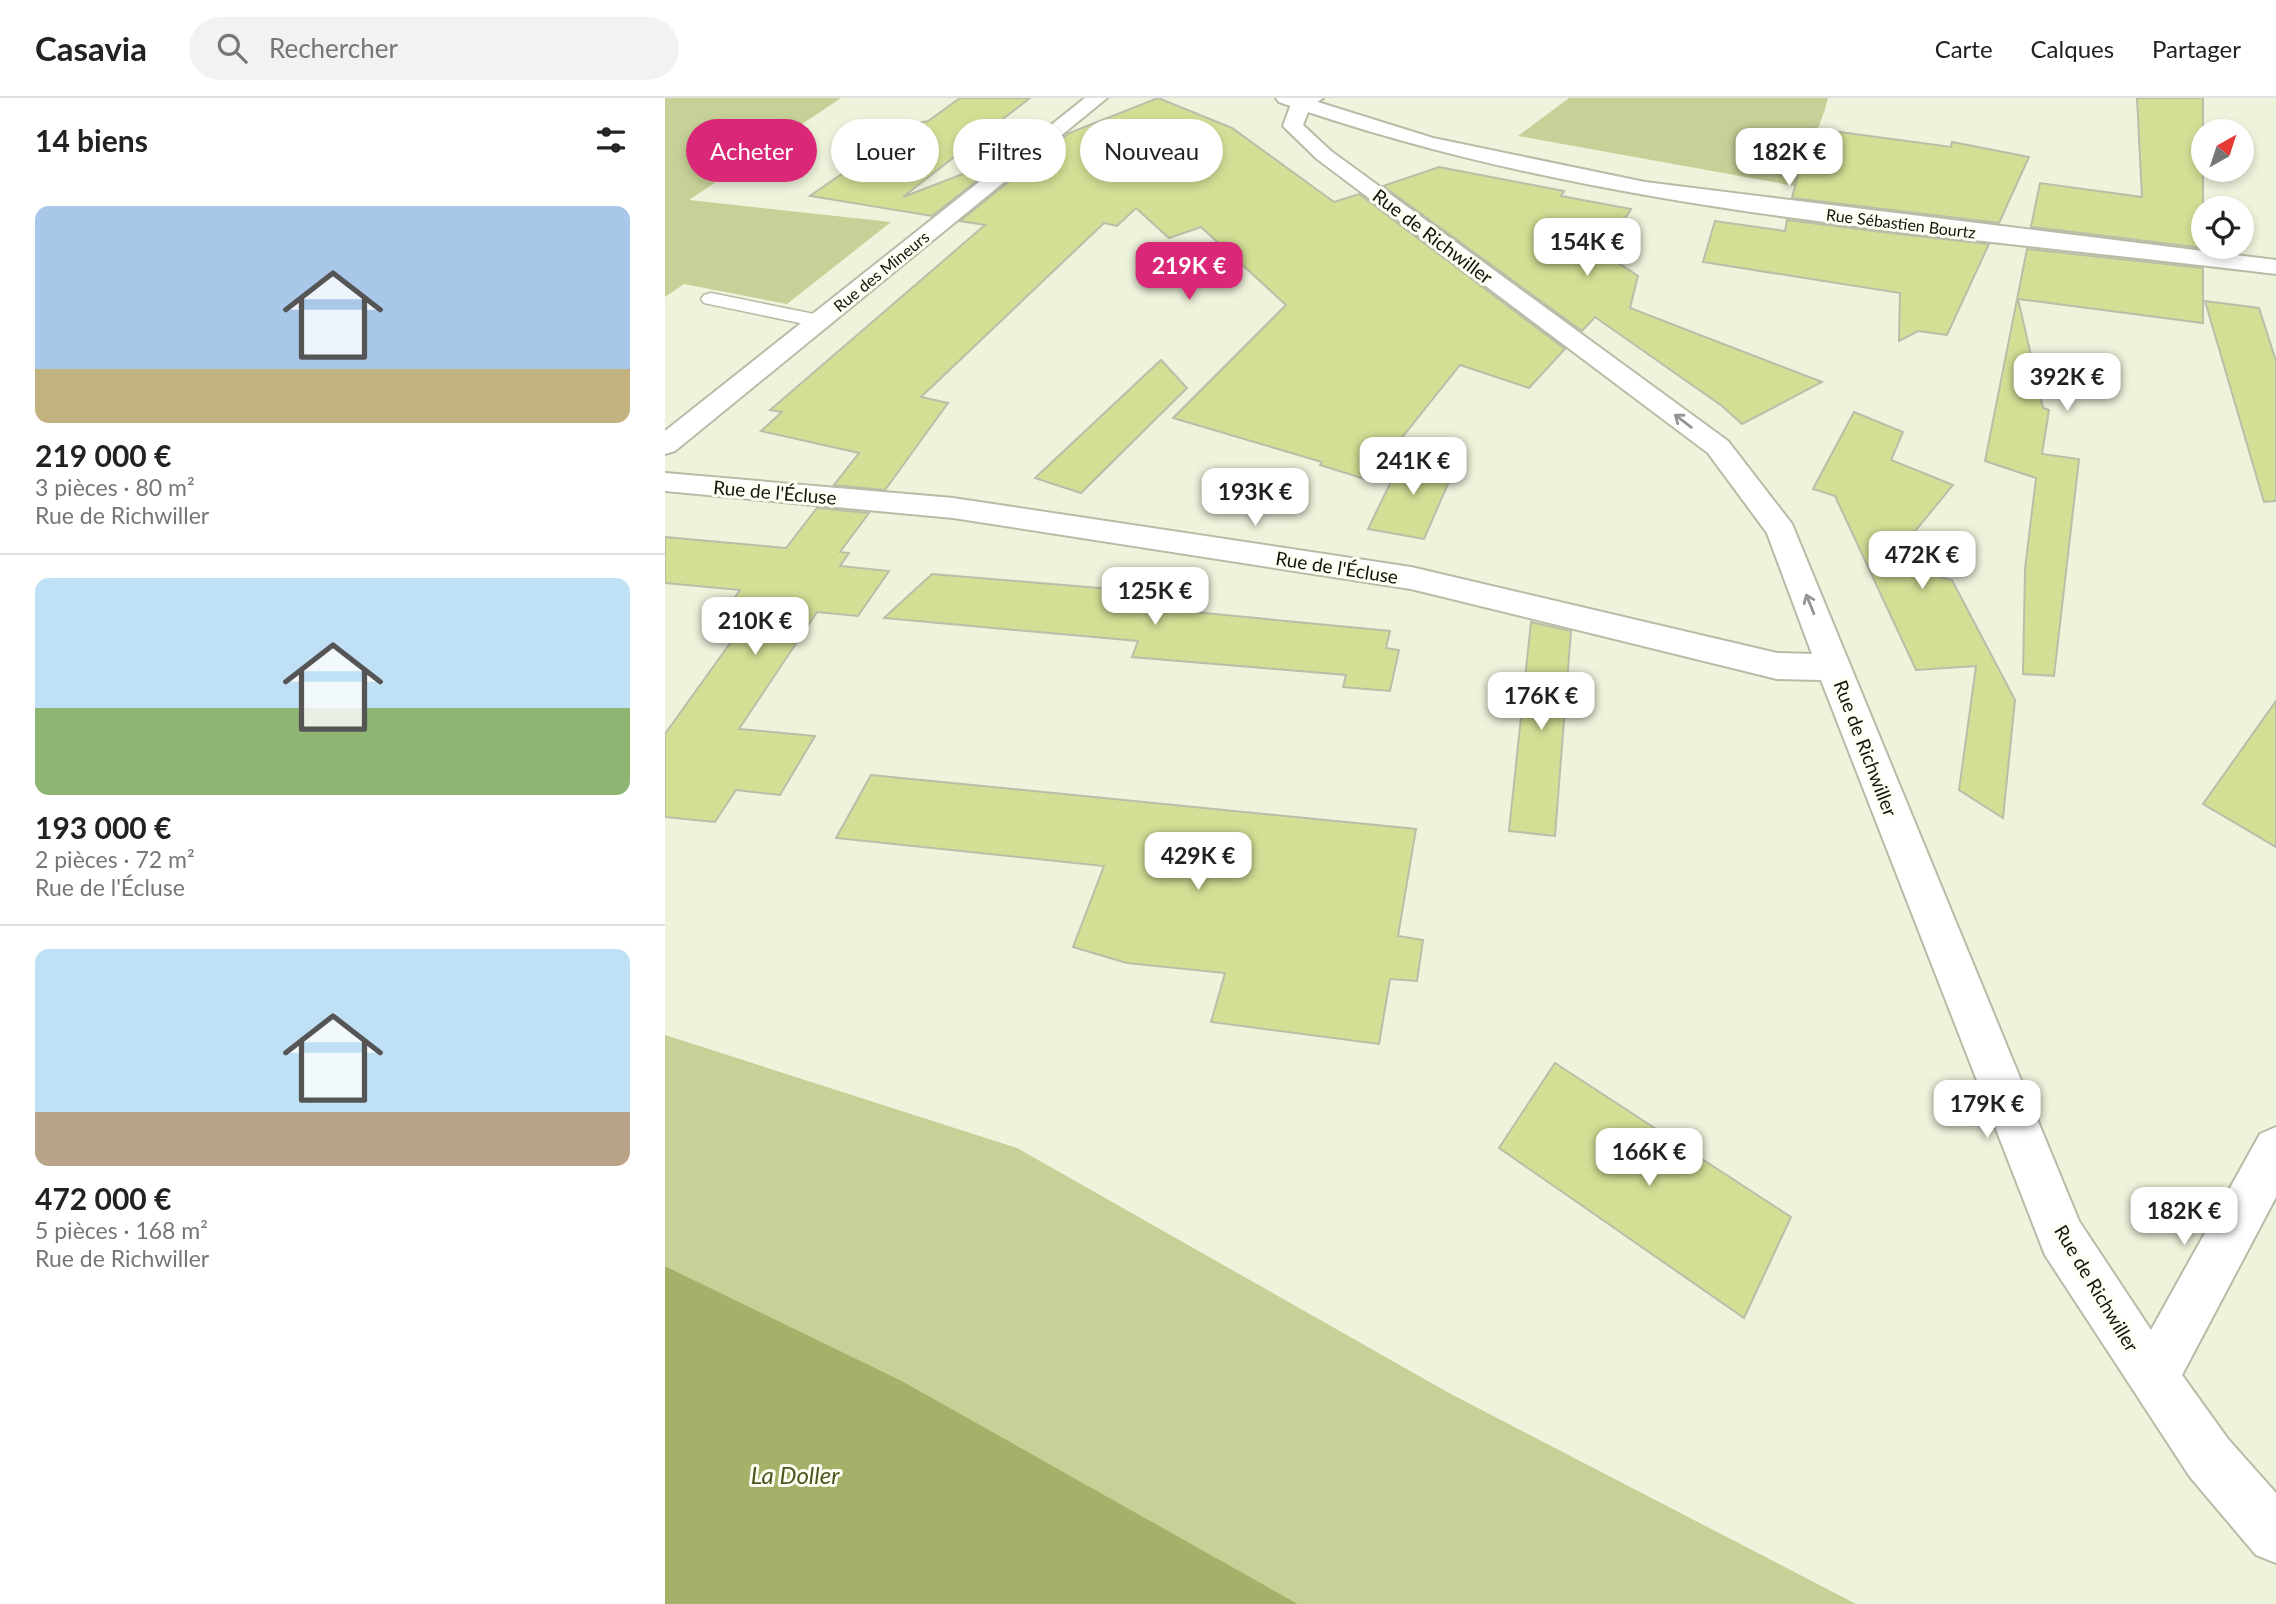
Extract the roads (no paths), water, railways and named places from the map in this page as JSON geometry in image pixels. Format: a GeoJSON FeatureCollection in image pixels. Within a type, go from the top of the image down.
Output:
{"type":"FeatureCollection","features":[{"type":"Feature","properties":{"kind":"street","name":"Rue des Mineurs"},"geometry":{"type":"LineString","coordinates":[[665,445],[1097,98]]}},
{"type":"Feature","properties":{"kind":"street","name":"Rue Sébastien Bourtz"},"geometry":{"type":"LineString","coordinates":[[1300,100],[1378,131],[1452,150],[1688,196],[2276,267]]}},
{"type":"Feature","properties":{"kind":"street","name":"Rue de Richwiller"},"geometry":{"type":"LineString","coordinates":[[1300,100],[1293,126],[1324,155],[1718,447],[1781,531],[1836,668],[1858,731],[2062,1238],[2153,1378],[2209,1458],[2276,1535]]}},
{"type":"Feature","properties":{"kind":"street","name":"Rue de l'Écluse"},"geometry":{"type":"LineString","coordinates":[[665,482],[953,508],[1411,578],[1777,666],[1836,668]]}},
{"type":"Feature","properties":{"kind":"street"},"geometry":{"type":"LineString","coordinates":[[2153,1378],[2276,1150]]}},
{"type":"Feature","properties":{"kind":"lane"},"geometry":{"type":"LineString","coordinates":[[711,299],[819,321]]}},
{"type":"Feature","properties":{"kind":"water","name":"La Doller"},"geometry":{"type":"Polygon","coordinates":[[[665,1266],[902,1381],[1298,1604],[665,1604],[665,1266]]]}}]}
